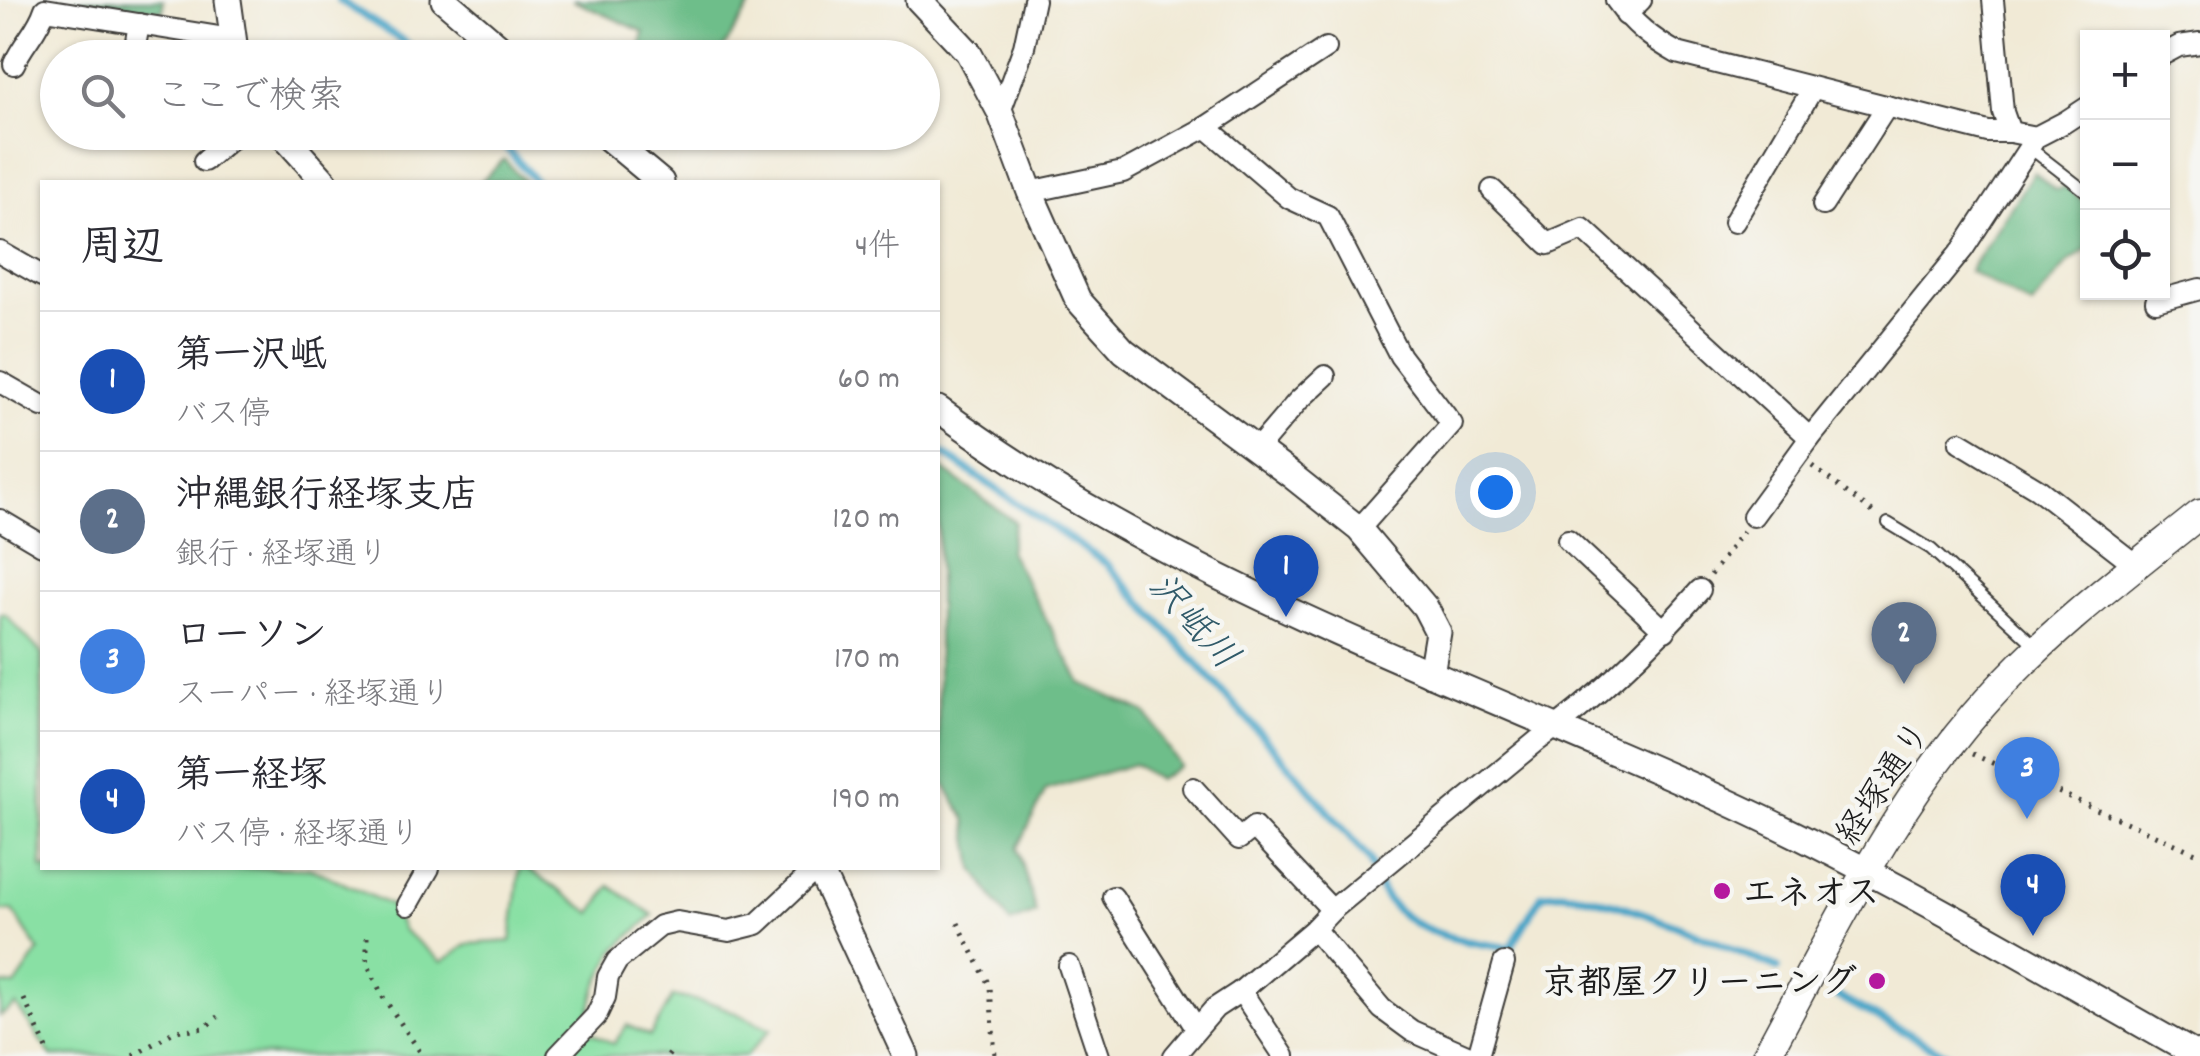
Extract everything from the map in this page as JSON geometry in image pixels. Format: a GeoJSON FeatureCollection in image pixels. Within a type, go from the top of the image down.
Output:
{"type":"FeatureCollection","features":[{"type":"Feature","properties":{"kind":"main road","name":"経塚通り"},"geometry":{"type":"LineString","coordinates":[[1766,1056],[1866,870],[1951,744],[1992,695],[2039,649],[2200,514]]}},
{"type":"Feature","properties":{"kind":"street"},"geometry":{"type":"LineString","coordinates":[[228,0],[233,40]]}},
{"type":"Feature","properties":{"kind":"street"},"geometry":{"type":"LineString","coordinates":[[444,0],[491,40]]}},
{"type":"Feature","properties":{"kind":"street"},"geometry":{"type":"LineString","coordinates":[[919,0],[968,52],[1000,112],[1078,300],[1124,351],[1360,529],[1425,607],[1438,632],[1431,674]]}},
{"type":"Feature","properties":{"kind":"street"},"geometry":{"type":"LineString","coordinates":[[1000,112],[1024,47],[1034,0]]}},
{"type":"Feature","properties":{"kind":"street"},"geometry":{"type":"LineString","coordinates":[[1993,0],[2003,112],[2010,132]]}},
{"type":"Feature","properties":{"kind":"street"},"geometry":{"type":"LineString","coordinates":[[1628,5],[1650,38],[1678,54],[1988,132],[2010,132],[2032,142]]}},
{"type":"Feature","properties":{"kind":"street"},"geometry":{"type":"LineString","coordinates":[[14,64],[20,48],[40,26],[45,9],[138,24],[202,40]]}},
{"type":"Feature","properties":{"kind":"street"},"geometry":{"type":"LineString","coordinates":[[136,40],[138,24]]}},
{"type":"Feature","properties":{"kind":"street"},"geometry":{"type":"LineString","coordinates":[[2170,51],[2200,43]]}},
{"type":"Feature","properties":{"kind":"street"},"geometry":{"type":"LineString","coordinates":[[1030,192],[1123,172],[1206,126],[1326,48]]}},
{"type":"Feature","properties":{"kind":"street"},"geometry":{"type":"LineString","coordinates":[[1734,222],[1813,88]]}},
{"type":"Feature","properties":{"kind":"street"},"geometry":{"type":"LineString","coordinates":[[1823,205],[1886,106]]}},
{"type":"Feature","properties":{"kind":"street"},"geometry":{"type":"LineString","coordinates":[[1753,516],[1964,249],[2032,142],[2080,112]]}},
{"type":"Feature","properties":{"kind":"street"},"geometry":{"type":"LineString","coordinates":[[1206,126],[1289,198],[1328,216],[1400,356],[1452,424],[1360,529]]}},
{"type":"Feature","properties":{"kind":"street"},"geometry":{"type":"LineString","coordinates":[[204,160],[216,150]]}},
{"type":"Feature","properties":{"kind":"street"},"geometry":{"type":"LineString","coordinates":[[296,150],[323,180]]}},
{"type":"Feature","properties":{"kind":"street"},"geometry":{"type":"LineString","coordinates":[[623,150],[659,180]]}},
{"type":"Feature","properties":{"kind":"street"},"geometry":{"type":"LineString","coordinates":[[1492,190],[1548,244],[1583,230],[1804,447]]}},
{"type":"Feature","properties":{"kind":"street"},"geometry":{"type":"LineString","coordinates":[[0,252],[40,272]]}},
{"type":"Feature","properties":{"kind":"street"},"geometry":{"type":"LineString","coordinates":[[2156,301],[2200,289]]}},
{"type":"Feature","properties":{"kind":"street"},"geometry":{"type":"LineString","coordinates":[[1257,449],[1298,401],[1326,376]]}},
{"type":"Feature","properties":{"kind":"street"},"geometry":{"type":"LineString","coordinates":[[0,382],[40,405]]}},
{"type":"Feature","properties":{"kind":"street"},"geometry":{"type":"LineString","coordinates":[[940,410],[1033,474],[1177,556],[1431,674],[1746,811],[1866,870],[2198,1056]]}},
{"type":"Feature","properties":{"kind":"street"},"geometry":{"type":"LineString","coordinates":[[1960,442],[2038,489],[2136,565]]}},
{"type":"Feature","properties":{"kind":"street"},"geometry":{"type":"LineString","coordinates":[[0,520],[40,544]]}},
{"type":"Feature","properties":{"kind":"street"},"geometry":{"type":"LineString","coordinates":[[1568,540],[1664,630]]}},
{"type":"Feature","properties":{"kind":"street"},"geometry":{"type":"LineString","coordinates":[[1174,1056],[1215,1008],[1572,716],[1664,630],[1700,590]]}},
{"type":"Feature","properties":{"kind":"street"},"geometry":{"type":"LineString","coordinates":[[1193,788],[1239,839],[1254,827],[1332,910]]}},
{"type":"Feature","properties":{"kind":"street"},"geometry":{"type":"LineString","coordinates":[[408,905],[428,870]]}},
{"type":"Feature","properties":{"kind":"street"},"geometry":{"type":"LineString","coordinates":[[558,1056],[596,1016],[617,961],[660,926],[677,922],[729,931],[756,924],[816,870]]}},
{"type":"Feature","properties":{"kind":"street"},"geometry":{"type":"LineString","coordinates":[[819,870],[906,1056]]}},
{"type":"Feature","properties":{"kind":"street"},"geometry":{"type":"LineString","coordinates":[[1114,897],[1196,1028]]}},
{"type":"Feature","properties":{"kind":"street"},"geometry":{"type":"LineString","coordinates":[[1314,929],[1382,1009],[1412,1031],[1472,1056],[1504,962]]}},
{"type":"Feature","properties":{"kind":"street"},"geometry":{"type":"LineString","coordinates":[[1069,966],[1099,1056]]}},
{"type":"Feature","properties":{"kind":"street"},"geometry":{"type":"LineString","coordinates":[[1241,990],[1284,1056]]}},
{"type":"Feature","properties":{"kind":"lane"},"geometry":{"type":"LineString","coordinates":[[2032,142],[2080,186]]}},
{"type":"Feature","properties":{"kind":"lane"},"geometry":{"type":"LineString","coordinates":[[1888,524],[1932,549],[2039,649]]}},
{"type":"Feature","properties":{"kind":"path"},"geometry":{"type":"LineString","coordinates":[[1804,447],[1888,524]]}},
{"type":"Feature","properties":{"kind":"path"},"geometry":{"type":"LineString","coordinates":[[1700,590],[1753,516]]}},
{"type":"Feature","properties":{"kind":"path"},"geometry":{"type":"LineString","coordinates":[[1951,744],[2200,855]]}},
{"type":"Feature","properties":{"kind":"path"},"geometry":{"type":"LineString","coordinates":[[958,923],[990,988],[994,1056]]}},
{"type":"Feature","properties":{"kind":"path"},"geometry":{"type":"LineString","coordinates":[[367,937],[367,963],[383,997],[424,1056]]}},
{"type":"Feature","properties":{"kind":"path"},"geometry":{"type":"LineString","coordinates":[[24,999],[50,1056]]}},
{"type":"Feature","properties":{"kind":"path"},"geometry":{"type":"LineString","coordinates":[[133,1056],[175,1031],[204,1028],[218,1018]]}},
{"type":"Feature","properties":{"kind":"green space"},"geometry":{"type":"Polygon","coordinates":[[[71,0],[163,0],[163,11],[71,0]]]}},
{"type":"Feature","properties":{"kind":"green space"},"geometry":{"type":"Polygon","coordinates":[[[572,0],[737,0],[751,5],[729,40],[642,40],[644,32],[572,0]]]}},
{"type":"Feature","properties":{"kind":"green space"},"geometry":{"type":"Polygon","coordinates":[[[504,159],[523,180],[482,180],[504,159]]]}},
{"type":"Feature","properties":{"kind":"green space"},"geometry":{"type":"Polygon","coordinates":[[[2034,172],[2055,190],[2067,187],[2080,198],[2080,254],[2032,306],[1969,271],[2034,172]]]}},
{"type":"Feature","properties":{"kind":"green space"},"geometry":{"type":"Polygon","coordinates":[[[940,467],[1015,522],[1009,551],[1081,683],[1146,713],[1180,766],[1158,780],[1134,764],[1046,790],[1018,848],[1036,913],[1010,923],[974,869],[966,819],[940,777],[940,467]]]}},
{"type":"Feature","properties":{"kind":"green space"},"geometry":{"type":"Polygon","coordinates":[[[0,614],[5,614],[40,652],[40,870],[315,870],[390,905],[403,930],[442,962],[468,944],[511,941],[520,870],[530,870],[592,913],[610,886],[653,915],[614,951],[590,1011],[550,1056],[51,1056],[16,1005],[0,1016],[0,984],[15,986],[39,951],[13,911],[0,911],[0,614]]]}},
{"type":"Feature","properties":{"kind":"green space"},"geometry":{"type":"Polygon","coordinates":[[[673,996],[718,1005],[771,1029],[746,1056],[565,1056],[586,1030],[614,1044],[627,1025],[650,1036],[673,996]]]}},
{"type":"Feature","properties":{"kind":"waterway","name":"沢岻川"},"geometry":{"type":"LineString","coordinates":[[339,0],[402,40]]}},
{"type":"Feature","properties":{"kind":"waterway","name":"沢岻川"},"geometry":{"type":"LineString","coordinates":[[508,150],[534,180]]}},
{"type":"Feature","properties":{"kind":"waterway","name":"沢岻川"},"geometry":{"type":"LineString","coordinates":[[940,451],[1107,564],[1294,771],[1369,859],[1373,869]]}},
{"type":"Feature","properties":{"kind":"waterway","name":"沢岻川"},"geometry":{"type":"LineString","coordinates":[[1378,883],[1401,914],[1453,938],[1510,948],[1542,895],[1565,894],[1625,907],[1777,968]]}},
{"type":"Feature","properties":{"kind":"waterway","name":"沢岻川"},"geometry":{"type":"LineString","coordinates":[[1834,994],[1949,1056]]}},
{"type":"Feature","properties":{"kind":"place","name":"第一沢岻"},"geometry":{"type":"Point","coordinates":[1286,617]}},
{"type":"Feature","properties":{"kind":"place","name":"沖縄銀行経塚支店"},"geometry":{"type":"Point","coordinates":[1904,684]}},
{"type":"Feature","properties":{"kind":"place","name":"ローソン"},"geometry":{"type":"Point","coordinates":[2027,819]}},
{"type":"Feature","properties":{"kind":"place","name":"エネオス"},"geometry":{"type":"Point","coordinates":[1722,891]}},
{"type":"Feature","properties":{"kind":"place","name":"第一経塚"},"geometry":{"type":"Point","coordinates":[2033,936]}},
{"type":"Feature","properties":{"kind":"place","name":"京都屋クリーニング"},"geometry":{"type":"Point","coordinates":[1877,981]}}]}
